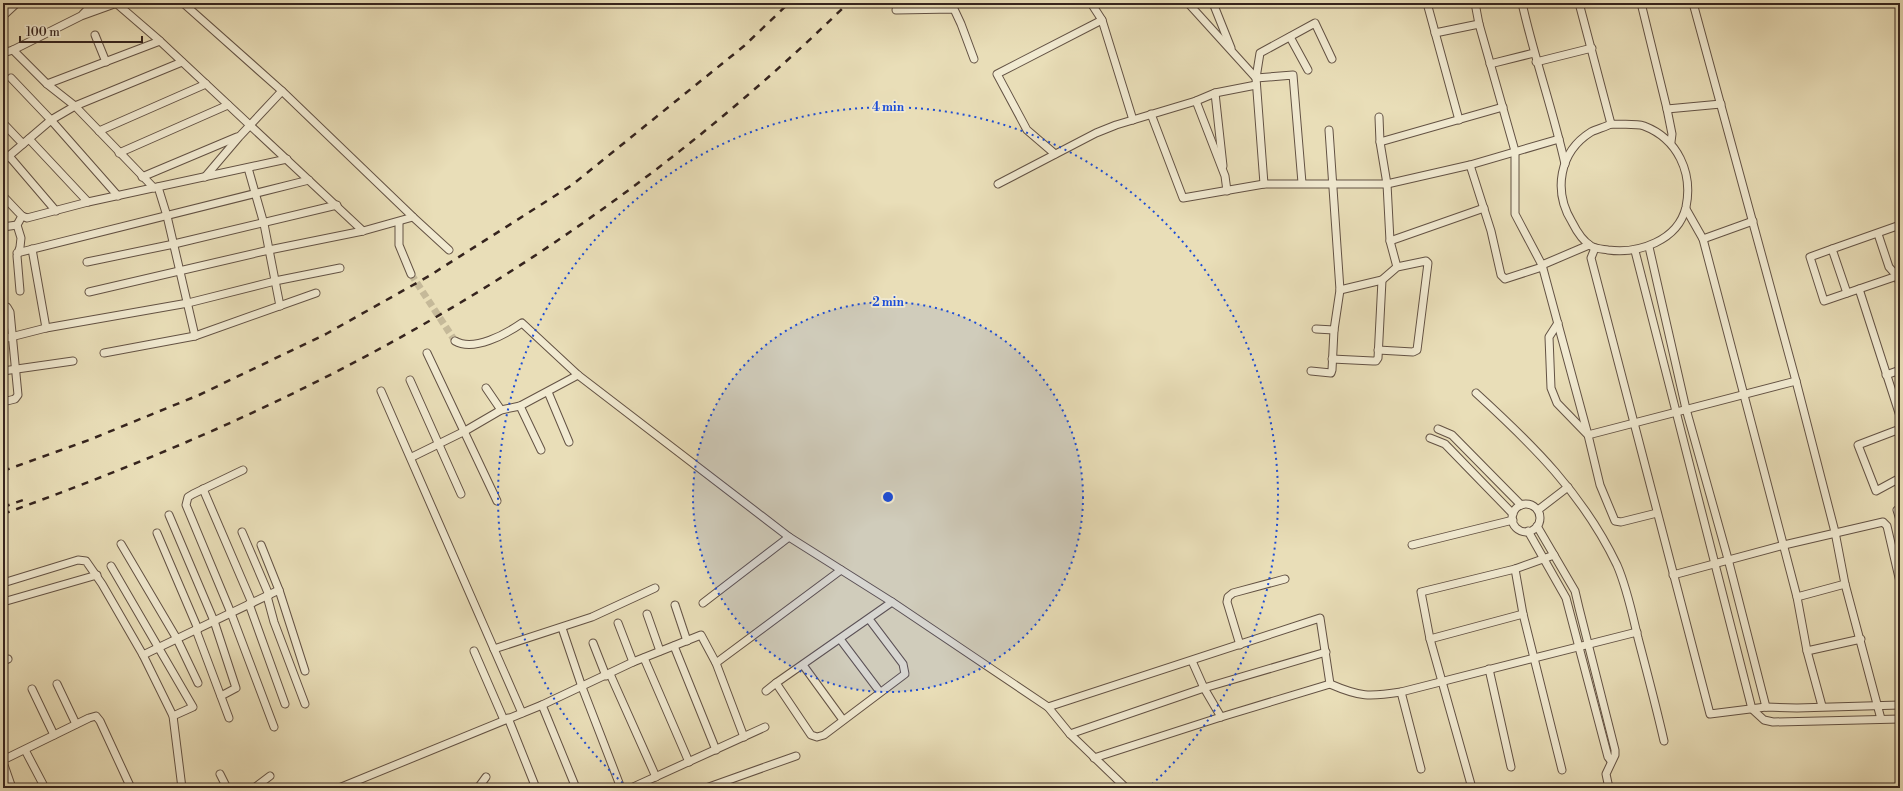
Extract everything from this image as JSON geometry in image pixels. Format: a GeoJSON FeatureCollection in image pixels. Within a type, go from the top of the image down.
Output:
{"type":"FeatureCollection","features":[{"type":"Feature","properties":{"kind":"street"},"geometry":{"type":"LineString","coordinates":[[3,16],[16,3]]}},
{"type":"Feature","properties":{"kind":"street"},"geometry":{"type":"LineString","coordinates":[[81,16],[94,3]]}},
{"type":"Feature","properties":{"kind":"street"},"geometry":{"type":"LineString","coordinates":[[3,53],[13,50],[81,16],[116,3],[160,41],[337,205],[363,231]]}},
{"type":"Feature","properties":{"kind":"street"},"geometry":{"type":"LineString","coordinates":[[183,3],[282,91],[413,218],[449,250]]}},
{"type":"Feature","properties":{"kind":"street"},"geometry":{"type":"LineString","coordinates":[[903,3],[896,10],[954,9],[974,59]]}},
{"type":"Feature","properties":{"kind":"street"},"geometry":{"type":"LineString","coordinates":[[1091,3],[1102,20],[1133,120]]}},
{"type":"Feature","properties":{"kind":"street"},"geometry":{"type":"LineString","coordinates":[[1188,3],[1234,53],[1256,81]]}},
{"type":"Feature","properties":{"kind":"street"},"geometry":{"type":"LineString","coordinates":[[1213,3],[1234,53]]}},
{"type":"Feature","properties":{"kind":"street"},"geometry":{"type":"LineString","coordinates":[[1427,3],[1459,120]]}},
{"type":"Feature","properties":{"kind":"street"},"geometry":{"type":"LineString","coordinates":[[1475,3],[1479,24],[1515,151],[1515,214],[1542,266],[1588,435],[1600,485],[1615,521],[1621,522],[1657,513]]}},
{"type":"Feature","properties":{"kind":"street"},"geometry":{"type":"LineString","coordinates":[[1522,3],[1536,62],[1565,164]]}},
{"type":"Feature","properties":{"kind":"street"},"geometry":{"type":"LineString","coordinates":[[1580,3],[1611,124]]}},
{"type":"Feature","properties":{"kind":"street"},"geometry":{"type":"LineString","coordinates":[[1641,3],[1667,110],[1672,134],[1671,142],[1685,172],[1688,187],[1686,209],[1677,225],[1669,233],[1649,247],[1635,251],[1614,251],[1592,246],[1576,229],[1564,210],[1560,187],[1565,164],[1575,146],[1592,132],[1611,124],[1644,126],[1671,142]]}},
{"type":"Feature","properties":{"kind":"street"},"geometry":{"type":"LineString","coordinates":[[1693,3],[1796,381],[1835,532],[1845,584],[1861,639],[1881,719]]}},
{"type":"Feature","properties":{"kind":"street"},"geometry":{"type":"LineString","coordinates":[[1055,154],[1027,130],[997,74],[1102,20]]}},
{"type":"Feature","properties":{"kind":"street"},"geometry":{"type":"LineString","coordinates":[[1264,184],[1256,81],[1260,53],[1315,23],[1332,59]]}},
{"type":"Feature","properties":{"kind":"street"},"geometry":{"type":"LineString","coordinates":[[1435,33],[1479,24]]}},
{"type":"Feature","properties":{"kind":"street"},"geometry":{"type":"LineString","coordinates":[[95,35],[106,62]]}},
{"type":"Feature","properties":{"kind":"street"},"geometry":{"type":"LineString","coordinates":[[1290,36],[1308,70]]}},
{"type":"Feature","properties":{"kind":"street"},"geometry":{"type":"LineString","coordinates":[[47,84],[160,41]]}},
{"type":"Feature","properties":{"kind":"street"},"geometry":{"type":"LineString","coordinates":[[1536,62],[1592,48]]}},
{"type":"Feature","properties":{"kind":"street"},"geometry":{"type":"LineString","coordinates":[[13,50],[47,84],[75,106],[142,177],[156,188],[167,216],[195,336]]}},
{"type":"Feature","properties":{"kind":"street"},"geometry":{"type":"LineString","coordinates":[[1490,64],[1534,53]]}},
{"type":"Feature","properties":{"kind":"street"},"geometry":{"type":"LineString","coordinates":[[56,211],[6,159],[51,120],[75,106],[182,62]]}},
{"type":"Feature","properties":{"kind":"street"},"geometry":{"type":"LineString","coordinates":[[998,184],[1096,133],[1151,114],[1196,101],[1215,93],[1256,81],[1293,76],[1302,183]]}},
{"type":"Feature","properties":{"kind":"street"},"geometry":{"type":"LineString","coordinates":[[11,78],[51,120],[118,196]]}},
{"type":"Feature","properties":{"kind":"street"},"geometry":{"type":"LineString","coordinates":[[99,131],[206,84]]}},
{"type":"Feature","properties":{"kind":"street"},"geometry":{"type":"LineString","coordinates":[[205,177],[239,137],[282,91]]}},
{"type":"Feature","properties":{"kind":"street"},"geometry":{"type":"LineString","coordinates":[[1215,93],[1227,191]]}},
{"type":"Feature","properties":{"kind":"street"},"geometry":{"type":"LineString","coordinates":[[1196,101],[1225,176]]}},
{"type":"Feature","properties":{"kind":"street"},"geometry":{"type":"LineString","coordinates":[[1667,110],[1721,104]]}},
{"type":"Feature","properties":{"kind":"street"},"geometry":{"type":"LineString","coordinates":[[119,153],[228,105]]}},
{"type":"Feature","properties":{"kind":"street"},"geometry":{"type":"LineString","coordinates":[[1380,142],[1502,107]]}},
{"type":"Feature","properties":{"kind":"street"},"geometry":{"type":"LineString","coordinates":[[1151,114],[1183,198],[1264,184],[1302,183],[1332,186],[1386,184],[1470,165],[1559,139]]}},
{"type":"Feature","properties":{"kind":"street"},"geometry":{"type":"LineString","coordinates":[[1379,117],[1380,142],[1386,184],[1390,241],[1397,267]]}},
{"type":"Feature","properties":{"kind":"street"},"geometry":{"type":"LineString","coordinates":[[3,123],[23,144]]}},
{"type":"Feature","properties":{"kind":"street"},"geometry":{"type":"LineString","coordinates":[[1310,371],[1331,373],[1334,330],[1340,290],[1329,130]]}},
{"type":"Feature","properties":{"kind":"street"},"geometry":{"type":"LineString","coordinates":[[142,177],[239,137]]}},
{"type":"Feature","properties":{"kind":"street"},"geometry":{"type":"LineString","coordinates":[[29,139],[88,202]]}},
{"type":"Feature","properties":{"kind":"street"},"geometry":{"type":"LineString","coordinates":[[3,196],[22,216],[27,218],[88,202],[287,160]]}},
{"type":"Feature","properties":{"kind":"street"},"geometry":{"type":"LineString","coordinates":[[1470,165],[1484,208],[1500,275],[1505,279],[1592,246]]}},
{"type":"Feature","properties":{"kind":"street"},"geometry":{"type":"LineString","coordinates":[[248,168],[264,224],[280,306]]}},
{"type":"Feature","properties":{"kind":"street"},"geometry":{"type":"LineString","coordinates":[[17,253],[309,180]]}},
{"type":"Feature","properties":{"kind":"street"},"geometry":{"type":"LineString","coordinates":[[87,262],[264,224],[337,205]]}},
{"type":"Feature","properties":{"kind":"street"},"geometry":{"type":"LineString","coordinates":[[1390,241],[1484,208]]}},
{"type":"Feature","properties":{"kind":"street"},"geometry":{"type":"LineString","coordinates":[[1686,209],[1703,239],[1798,597],[1807,651],[1822,706]]}},
{"type":"Feature","properties":{"kind":"street"},"geometry":{"type":"LineString","coordinates":[[20,291],[17,253],[20,247],[21,238],[17,225],[22,216]]}},
{"type":"Feature","properties":{"kind":"street"},"geometry":{"type":"LineString","coordinates":[[88,292],[269,250],[363,231],[413,218]]}},
{"type":"Feature","properties":{"kind":"street"},"geometry":{"type":"LineString","coordinates":[[400,222],[399,245],[411,274]]}},
{"type":"Feature","properties":{"kind":"street"},"geometry":{"type":"LineString","coordinates":[[1703,239],[1753,222]]}},
{"type":"Feature","properties":{"kind":"street"},"geometry":{"type":"LineString","coordinates":[[3,228],[17,225]]}},
{"type":"Feature","properties":{"kind":"street"},"geometry":{"type":"LineString","coordinates":[[1899,276],[1846,292],[1824,301],[1810,257],[1900,225]]}},
{"type":"Feature","properties":{"kind":"street"},"geometry":{"type":"LineString","coordinates":[[1878,234],[1889,267],[1899,276],[1900,284]]}},
{"type":"Feature","properties":{"kind":"street"},"geometry":{"type":"LineString","coordinates":[[1592,246],[1590,258],[1635,424],[1710,714],[1714,715],[1766,707],[1879,707],[1900,705]]}},
{"type":"Feature","properties":{"kind":"street"},"geometry":{"type":"LineString","coordinates":[[1649,247],[1686,409],[1728,559],[1766,707]]}},
{"type":"Feature","properties":{"kind":"street"},"geometry":{"type":"LineString","coordinates":[[32,249],[46,328]]}},
{"type":"Feature","properties":{"kind":"street"},"geometry":{"type":"LineString","coordinates":[[1832,249],[1846,292]]}},
{"type":"Feature","properties":{"kind":"street"},"geometry":{"type":"LineString","coordinates":[[1635,251],[1752,709],[1764,720],[1773,722],[1900,719]]}},
{"type":"Feature","properties":{"kind":"street"},"geometry":{"type":"LineString","coordinates":[[1340,290],[1382,280],[1397,267],[1423,261],[1426,261],[1428,264],[1418,347],[1413,352],[1378,350]]}},
{"type":"Feature","properties":{"kind":"street"},"geometry":{"type":"LineString","coordinates":[[3,339],[46,328],[188,303],[275,281],[340,268]]}},
{"type":"Feature","properties":{"kind":"street"},"geometry":{"type":"LineString","coordinates":[[1332,359],[1376,361],[1378,358],[1382,280]]}},
{"type":"Feature","properties":{"kind":"street"},"geometry":{"type":"LineString","coordinates":[[1859,289],[1900,416]]}},
{"type":"Feature","properties":{"kind":"street"},"geometry":{"type":"LineString","coordinates":[[104,353],[195,336],[316,293]]}},
{"type":"Feature","properties":{"kind":"street"},"geometry":{"type":"LineString","coordinates":[[3,308],[10,309],[18,396],[15,399],[3,402]]}},
{"type":"Feature","properties":{"kind":"street"},"geometry":{"type":"LineString","coordinates":[[455,341],[459,343],[472,344],[494,339],[502,336],[522,323],[578,375],[789,537],[892,602],[1048,707],[1070,734],[1126,788]]}},
{"type":"Feature","properties":{"kind":"street"},"geometry":{"type":"LineString","coordinates":[[1558,323],[1551,331],[1549,337],[1551,388],[1557,403],[1588,435]]}},
{"type":"Feature","properties":{"kind":"street"},"geometry":{"type":"LineString","coordinates":[[1316,329],[1334,330]]}},
{"type":"Feature","properties":{"kind":"street"},"geometry":{"type":"LineString","coordinates":[[427,354],[465,431],[497,501]]}},
{"type":"Feature","properties":{"kind":"street"},"geometry":{"type":"LineString","coordinates":[[3,371],[74,361]]}},
{"type":"Feature","properties":{"kind":"street"},"geometry":{"type":"LineString","coordinates":[[1886,375],[1900,370]]}},
{"type":"Feature","properties":{"kind":"street"},"geometry":{"type":"LineString","coordinates":[[412,457],[465,431],[500,410],[520,406],[578,375]]}},
{"type":"Feature","properties":{"kind":"street"},"geometry":{"type":"LineString","coordinates":[[410,380],[461,494]]}},
{"type":"Feature","properties":{"kind":"street"},"geometry":{"type":"LineString","coordinates":[[1588,435],[1796,381]]}},
{"type":"Feature","properties":{"kind":"street"},"geometry":{"type":"LineString","coordinates":[[486,388],[500,410]]}},
{"type":"Feature","properties":{"kind":"street"},"geometry":{"type":"LineString","coordinates":[[381,391],[412,457],[522,713]]}},
{"type":"Feature","properties":{"kind":"street"},"geometry":{"type":"LineString","coordinates":[[548,392],[569,442]]}},
{"type":"Feature","properties":{"kind":"street"},"geometry":{"type":"LineString","coordinates":[[1476,393],[1518,431],[1548,462],[1568,487],[1592,523],[1617,566],[1625,588],[1637,632],[1664,741]]}},
{"type":"Feature","properties":{"kind":"street"},"geometry":{"type":"LineString","coordinates":[[520,406],[540,450]]}},
{"type":"Feature","properties":{"kind":"street"},"geometry":{"type":"LineString","coordinates":[[1900,428],[1858,445],[1876,490],[1900,478]]}},
{"type":"Feature","properties":{"kind":"street"},"geometry":{"type":"LineString","coordinates":[[1438,429],[1452,435],[1521,505]]}},
{"type":"Feature","properties":{"kind":"street"},"geometry":{"type":"LineString","coordinates":[[1430,438],[1445,444],[1513,517],[1518,528],[1528,531],[1545,559],[1566,598],[1608,757],[1612,761]]}},
{"type":"Feature","properties":{"kind":"street"},"geometry":{"type":"LineString","coordinates":[[243,470],[188,497],[186,505],[231,613],[274,727]]}},
{"type":"Feature","properties":{"kind":"street"},"geometry":{"type":"LineString","coordinates":[[1538,510],[1568,487]]}},
{"type":"Feature","properties":{"kind":"street"},"geometry":{"type":"LineString","coordinates":[[203,489],[250,603],[285,704]]}},
{"type":"Feature","properties":{"kind":"street"},"geometry":{"type":"LineString","coordinates":[[1513,517],[1516,509],[1521,505],[1527,504],[1538,510],[1540,518],[1537,526],[1528,531]]}},
{"type":"Feature","properties":{"kind":"street"},"geometry":{"type":"LineString","coordinates":[[1898,510],[1900,520]]}},
{"type":"Feature","properties":{"kind":"street"},"geometry":{"type":"LineString","coordinates":[[169,515],[214,621],[236,688],[221,696]]}},
{"type":"Feature","properties":{"kind":"street"},"geometry":{"type":"LineString","coordinates":[[1412,545],[1513,517]]}},
{"type":"Feature","properties":{"kind":"street"},"geometry":{"type":"LineString","coordinates":[[1673,575],[1728,559],[1835,532],[1883,522],[1887,526],[1900,578]]}},
{"type":"Feature","properties":{"kind":"street"},"geometry":{"type":"LineString","coordinates":[[1537,526],[1575,591],[1615,745],[1616,755],[1606,774],[1609,788]]}},
{"type":"Feature","properties":{"kind":"street"},"geometry":{"type":"LineString","coordinates":[[242,532],[268,595],[274,622],[305,704]]}},
{"type":"Feature","properties":{"kind":"street"},"geometry":{"type":"LineString","coordinates":[[157,533],[197,629],[229,718]]}},
{"type":"Feature","properties":{"kind":"street"},"geometry":{"type":"LineString","coordinates":[[703,603],[789,537]]}},
{"type":"Feature","properties":{"kind":"street"},"geometry":{"type":"LineString","coordinates":[[121,544],[177,639],[198,683]]}},
{"type":"Feature","properties":{"kind":"street"},"geometry":{"type":"LineString","coordinates":[[261,545],[279,590],[305,671]]}},
{"type":"Feature","properties":{"kind":"street"},"geometry":{"type":"LineString","coordinates":[[1472,788],[1430,639],[1421,592],[1514,569],[1554,555]]}},
{"type":"Feature","properties":{"kind":"street"},"geometry":{"type":"LineString","coordinates":[[3,583],[78,560],[86,561],[97,576],[143,655],[173,716],[182,788]]}},
{"type":"Feature","properties":{"kind":"street"},"geometry":{"type":"LineString","coordinates":[[111,566],[160,647],[193,707],[173,716]]}},
{"type":"Feature","properties":{"kind":"street"},"geometry":{"type":"LineString","coordinates":[[1514,569],[1534,658],[1562,770]]}},
{"type":"Feature","properties":{"kind":"street"},"geometry":{"type":"LineString","coordinates":[[716,663],[841,570]]}},
{"type":"Feature","properties":{"kind":"street"},"geometry":{"type":"LineString","coordinates":[[3,602],[97,576]]}},
{"type":"Feature","properties":{"kind":"street"},"geometry":{"type":"LineString","coordinates":[[1240,645],[1227,602],[1228,597],[1233,592],[1285,579]]}},
{"type":"Feature","properties":{"kind":"street"},"geometry":{"type":"LineString","coordinates":[[1798,597],[1845,584]]}},
{"type":"Feature","properties":{"kind":"street"},"geometry":{"type":"LineString","coordinates":[[494,649],[592,617],[655,588]]}},
{"type":"Feature","properties":{"kind":"street"},"geometry":{"type":"LineString","coordinates":[[143,655],[279,590]]}},
{"type":"Feature","properties":{"kind":"street"},"geometry":{"type":"LineString","coordinates":[[766,691],[892,602]]}},
{"type":"Feature","properties":{"kind":"street"},"geometry":{"type":"LineString","coordinates":[[675,605],[687,641]]}},
{"type":"Feature","properties":{"kind":"street"},"geometry":{"type":"LineString","coordinates":[[647,614],[660,651]]}},
{"type":"Feature","properties":{"kind":"street"},"geometry":{"type":"LineString","coordinates":[[1430,639],[1524,614]]}},
{"type":"Feature","properties":{"kind":"street"},"geometry":{"type":"LineString","coordinates":[[776,683],[811,735],[817,737],[824,735],[905,674],[903,664],[868,618]]}},
{"type":"Feature","properties":{"kind":"street"},"geometry":{"type":"LineString","coordinates":[[1048,707],[1320,618],[1330,684]]}},
{"type":"Feature","properties":{"kind":"street"},"geometry":{"type":"LineString","coordinates":[[618,623],[633,662]]}},
{"type":"Feature","properties":{"kind":"street"},"geometry":{"type":"LineString","coordinates":[[562,628],[582,687],[621,788]]}},
{"type":"Feature","properties":{"kind":"street"},"geometry":{"type":"LineString","coordinates":[[1094,758],[1330,684],[1347,692],[1365,696],[1401,692],[1489,669],[1579,648],[1637,632]]}},
{"type":"Feature","properties":{"kind":"street"},"geometry":{"type":"LineString","coordinates":[[339,788],[542,705],[633,662],[701,635],[716,663],[744,737]]}},
{"type":"Feature","properties":{"kind":"street"},"geometry":{"type":"LineString","coordinates":[[840,639],[880,692]]}},
{"type":"Feature","properties":{"kind":"street"},"geometry":{"type":"LineString","coordinates":[[1807,651],[1861,639]]}},
{"type":"Feature","properties":{"kind":"street"},"geometry":{"type":"LineString","coordinates":[[593,643],[656,777]]}},
{"type":"Feature","properties":{"kind":"street"},"geometry":{"type":"LineString","coordinates":[[674,646],[716,750]]}},
{"type":"Feature","properties":{"kind":"street"},"geometry":{"type":"LineString","coordinates":[[474,651],[536,788]]}},
{"type":"Feature","properties":{"kind":"street"},"geometry":{"type":"LineString","coordinates":[[1070,734],[1204,688],[1326,652]]}},
{"type":"Feature","properties":{"kind":"street"},"geometry":{"type":"LineString","coordinates":[[644,658],[689,762]]}},
{"type":"Feature","properties":{"kind":"street"},"geometry":{"type":"LineString","coordinates":[[1192,661],[1204,688],[1221,717]]}},
{"type":"Feature","properties":{"kind":"street"},"geometry":{"type":"LineString","coordinates":[[803,665],[843,720]]}},
{"type":"Feature","properties":{"kind":"street"},"geometry":{"type":"LineString","coordinates":[[1489,669],[1511,767]]}},
{"type":"Feature","properties":{"kind":"street"},"geometry":{"type":"LineString","coordinates":[[57,684],[76,724]]}},
{"type":"Feature","properties":{"kind":"street"},"geometry":{"type":"LineString","coordinates":[[32,689],[54,735]]}},
{"type":"Feature","properties":{"kind":"street"},"geometry":{"type":"LineString","coordinates":[[1401,692],[1421,769]]}},
{"type":"Feature","properties":{"kind":"street"},"geometry":{"type":"LineString","coordinates":[[542,705],[576,788]]}},
{"type":"Feature","properties":{"kind":"street"},"geometry":{"type":"LineString","coordinates":[[12,788],[3,761],[93,716],[98,718],[131,788]]}},
{"type":"Feature","properties":{"kind":"street"},"geometry":{"type":"LineString","coordinates":[[631,788],[765,727]]}},
{"type":"Feature","properties":{"kind":"street"},"geometry":{"type":"LineString","coordinates":[[25,750],[45,788]]}},
{"type":"Feature","properties":{"kind":"street"},"geometry":{"type":"LineString","coordinates":[[706,788],[796,756]]}},
{"type":"Feature","properties":{"kind":"street"},"geometry":{"type":"LineString","coordinates":[[220,774],[227,788]]}},
{"type":"Feature","properties":{"kind":"street"},"geometry":{"type":"LineString","coordinates":[[254,788],[270,776]]}},
{"type":"Feature","properties":{"kind":"street"},"geometry":{"type":"LineString","coordinates":[[478,788],[486,777]]}},
{"type":"Feature","properties":{"kind":"tunnel"},"geometry":{"type":"LineString","coordinates":[[411,274],[455,341]]}},
{"type":"Feature","properties":{"kind":"railway"},"geometry":{"type":"LineString","coordinates":[[3,471],[89,440],[199,395],[326,334],[429,276],[572,185],[744,46],[789,3]]}},
{"type":"Feature","properties":{"kind":"railway"},"geometry":{"type":"LineString","coordinates":[[3,514],[82,485],[159,454],[236,420],[312,384],[385,346],[457,305],[527,261],[595,214],[661,165],[726,114],[788,60],[848,3]]}},
{"type":"Feature","properties":{"kind":"railway"},"geometry":{"type":"LineString","coordinates":[[3,507],[26,499]]}}]}
